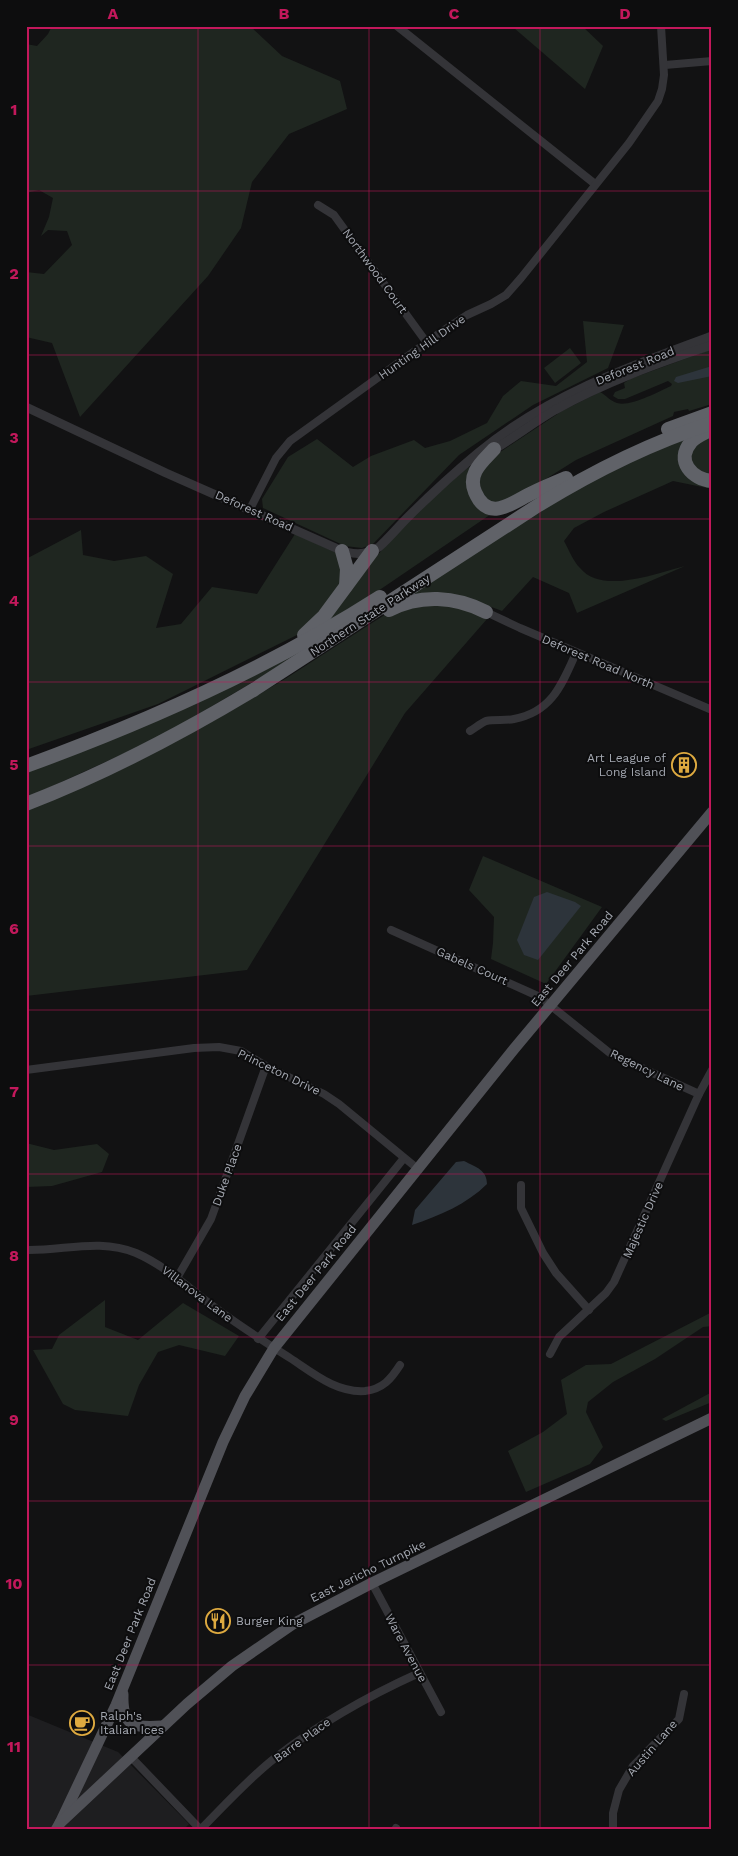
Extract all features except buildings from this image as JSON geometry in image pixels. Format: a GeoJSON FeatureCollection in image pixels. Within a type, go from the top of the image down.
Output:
{"type":"FeatureCollection","features":[{"type":"Feature","properties":{"kind":"highway","name":"Northern State Parkway"},"geometry":{"type":"LineString","coordinates":[[26,766],[134,724],[241,676],[363,608],[566,478],[634,444],[712,413]]}},
{"type":"Feature","properties":{"kind":"highway","name":"Northern State Parkway"},"geometry":{"type":"LineString","coordinates":[[26,804],[102,772],[177,734],[255,689],[524,514],[577,482],[646,448],[712,423]]}},
{"type":"Feature","properties":{"kind":"highway"},"geometry":{"type":"LineString","coordinates":[[712,429],[690,442],[685,458],[687,467],[693,475],[702,480],[712,481]]}},
{"type":"Feature","properties":{"kind":"highway"},"geometry":{"type":"LineString","coordinates":[[494,449],[478,466],[472,484],[479,500],[486,506],[497,508],[510,506],[528,495],[566,478]]}},
{"type":"Feature","properties":{"kind":"highway"},"geometry":{"type":"LineString","coordinates":[[342,550],[347,569],[346,588]]}},
{"type":"Feature","properties":{"kind":"highway"},"geometry":{"type":"LineString","coordinates":[[241,676],[269,655],[309,632],[324,616],[372,552]]}},
{"type":"Feature","properties":{"kind":"highway"},"geometry":{"type":"LineString","coordinates":[[343,632],[394,607],[416,600],[433,598],[450,600],[486,612]]}},
{"type":"Feature","properties":{"kind":"main road","name":"East Deer Park Road"},"geometry":{"type":"LineString","coordinates":[[58,1826],[101,1739],[123,1689],[223,1442],[245,1396],[274,1348],[551,1005],[712,812]]}},
{"type":"Feature","properties":{"kind":"main road","name":"East Jericho Turnpike"},"geometry":{"type":"LineString","coordinates":[[58,1826],[162,1726],[232,1666],[273,1636],[372,1583],[712,1418]]}},
{"type":"Feature","properties":{"kind":"main road"},"geometry":{"type":"LineString","coordinates":[[123,1689],[125,1713],[131,1723],[137,1727],[162,1726]]}},
{"type":"Feature","properties":{"kind":"street"},"geometry":{"type":"LineString","coordinates":[[398,26],[595,184]]}},
{"type":"Feature","properties":{"kind":"street","name":"Hunting Hill Drive"},"geometry":{"type":"LineString","coordinates":[[250,509],[276,458],[290,441],[467,315],[506,295],[628,143],[658,101],[664,82],[665,65],[661,26]]}},
{"type":"Feature","properties":{"kind":"street"},"geometry":{"type":"LineString","coordinates":[[665,65],[712,61]]}},
{"type":"Feature","properties":{"kind":"street","name":"Northwood Court"},"geometry":{"type":"LineString","coordinates":[[318,205],[334,215],[427,343]]}},
{"type":"Feature","properties":{"kind":"street","name":"Deforest Road"},"geometry":{"type":"LineString","coordinates":[[26,407],[158,469],[342,550],[357,554],[372,552],[428,498],[493,442],[535,414],[627,367],[712,336]]}},
{"type":"Feature","properties":{"kind":"street","name":"Deforest Road"},"geometry":{"type":"LineString","coordinates":[[463,468],[540,419],[603,386],[712,344]]}},
{"type":"Feature","properties":{"kind":"street","name":"Deforest Road North"},"geometry":{"type":"LineString","coordinates":[[486,612],[576,653],[712,710]]}},
{"type":"Feature","properties":{"kind":"street"},"geometry":{"type":"LineString","coordinates":[[470,731],[486,721],[516,719],[529,715],[544,706],[556,695],[564,682],[576,653]]}},
{"type":"Feature","properties":{"kind":"street","name":"Gabels Court"},"geometry":{"type":"LineString","coordinates":[[391,930],[540,997],[551,1005]]}},
{"type":"Feature","properties":{"kind":"street","name":"Regency Lane"},"geometry":{"type":"LineString","coordinates":[[551,1005],[611,1054],[699,1094]]}},
{"type":"Feature","properties":{"kind":"street","name":"Princeton Drive"},"geometry":{"type":"LineString","coordinates":[[26,1070],[194,1048],[218,1046],[240,1051],[266,1066],[324,1094],[339,1104],[418,1169]]}},
{"type":"Feature","properties":{"kind":"street","name":"Duke Place"},"geometry":{"type":"LineString","coordinates":[[177,1278],[211,1219],[266,1066]]}},
{"type":"Feature","properties":{"kind":"street","name":"Majestic Drive"},"geometry":{"type":"LineString","coordinates":[[550,1354],[559,1337],[606,1293],[618,1275],[699,1094],[712,1070]]}},
{"type":"Feature","properties":{"kind":"street"},"geometry":{"type":"LineString","coordinates":[[258,1339],[404,1158]]}},
{"type":"Feature","properties":{"kind":"street"},"geometry":{"type":"LineString","coordinates":[[521,1185],[521,1208],[543,1253],[556,1273],[589,1310]]}},
{"type":"Feature","properties":{"kind":"street","name":"Villanova Lane"},"geometry":{"type":"LineString","coordinates":[[26,1250],[91,1245],[113,1246],[135,1253],[155,1263],[177,1278],[258,1339],[329,1384],[346,1390],[364,1391],[383,1385],[390,1380],[400,1364]]}},
{"type":"Feature","properties":{"kind":"street","name":"Ware Avenue"},"geometry":{"type":"LineString","coordinates":[[372,1583],[440,1712]]}},
{"type":"Feature","properties":{"kind":"street","name":"Barre Place"},"geometry":{"type":"LineString","coordinates":[[201,1830],[274,1759],[318,1726],[362,1700],[419,1673]]}},
{"type":"Feature","properties":{"kind":"street","name":"Austin Lane"},"geometry":{"type":"LineString","coordinates":[[613,1830],[613,1813],[619,1790],[633,1766],[679,1719],[684,1694]]}},
{"type":"Feature","properties":{"kind":"street"},"geometry":{"type":"LineString","coordinates":[[131,1757],[201,1830]]}},
{"type":"Feature","properties":{"kind":"shaded area"},"geometry":{"type":"Polygon","coordinates":[[[52,26],[250,26],[282,56],[340,81],[347,109],[289,134],[252,182],[241,228],[208,276],[80,417],[52,343],[26,337],[26,272],[44,274],[72,245],[67,231],[48,230],[41,236],[49,217],[53,198],[39,190],[26,193],[26,44],[37,46],[48,34],[52,26]]]}},
{"type":"Feature","properties":{"kind":"shaded area"},"geometry":{"type":"Polygon","coordinates":[[[514,26],[582,26],[603,46],[585,89],[514,28],[514,26]]]}},
{"type":"Feature","properties":{"kind":"shaded area"},"geometry":{"type":"Polygon","coordinates":[[[583,321],[624,325],[608,368],[533,405],[459,455],[373,544],[362,548],[345,546],[263,508],[262,499],[288,457],[317,439],[353,467],[371,456],[414,440],[425,448],[450,441],[487,423],[503,396],[521,381],[556,386],[587,362],[583,321]]]}},
{"type":"Feature","properties":{"kind":"shaded area"},"geometry":{"type":"Polygon","coordinates":[[[570,348],[581,363],[555,383],[544,368],[570,348]]]}},
{"type":"Feature","properties":{"kind":"shaded area"},"geometry":{"type":"Polygon","coordinates":[[[712,349],[712,404],[689,411],[688,409],[674,412],[673,416],[576,460],[514,499],[492,503],[480,494],[476,473],[485,462],[562,411],[600,392],[612,401],[623,404],[644,398],[672,384],[668,381],[625,399],[618,399],[613,396],[615,392],[625,388],[624,383],[630,379],[712,349]]]}},
{"type":"Feature","properties":{"kind":"shaded area"},"geometry":{"type":"Polygon","coordinates":[[[712,366],[712,376],[678,383],[674,381],[676,377],[712,366]]]}},
{"type":"Feature","properties":{"kind":"shaded area"},"geometry":{"type":"Polygon","coordinates":[[[685,436],[680,459],[712,484],[712,489],[673,481],[604,512],[574,528],[564,541],[580,568],[590,576],[602,580],[630,580],[685,566],[577,613],[569,593],[533,577],[502,611],[480,603],[446,595],[410,595],[574,487],[685,436]]]}},
{"type":"Feature","properties":{"kind":"shaded area"},"geometry":{"type":"Polygon","coordinates":[[[712,436],[712,476],[696,472],[689,463],[693,443],[712,436]]]}},
{"type":"Feature","properties":{"kind":"shaded area"},"geometry":{"type":"Polygon","coordinates":[[[469,467],[471,468],[468,481],[494,512],[378,591],[327,622],[325,619],[392,538],[429,501],[469,467]]]}},
{"type":"Feature","properties":{"kind":"shaded area"},"geometry":{"type":"Polygon","coordinates":[[[81,530],[83,555],[114,561],[146,556],[173,574],[156,628],[181,624],[212,587],[257,594],[295,534],[337,553],[344,564],[341,585],[301,633],[158,704],[26,750],[26,559],[81,530]]]}},
{"type":"Feature","properties":{"kind":"shaded area"},"geometry":{"type":"Polygon","coordinates":[[[456,605],[487,619],[405,713],[247,970],[26,996],[26,811],[217,719],[285,679],[399,606],[456,605]]]}},
{"type":"Feature","properties":{"kind":"shaded area"},"geometry":{"type":"Polygon","coordinates":[[[307,647],[260,678],[156,739],[26,798],[26,769],[307,647]]]}},
{"type":"Feature","properties":{"kind":"shaded area"},"geometry":{"type":"Polygon","coordinates":[[[483,856],[602,907],[546,984],[491,959],[494,917],[469,890],[483,856]]]}},
{"type":"Feature","properties":{"kind":"shaded area"},"geometry":{"type":"Polygon","coordinates":[[[547,892],[581,906],[538,960],[524,955],[517,940],[534,897],[547,892]]]}},
{"type":"Feature","properties":{"kind":"shaded area"},"geometry":{"type":"Polygon","coordinates":[[[26,1143],[54,1150],[97,1144],[109,1154],[102,1172],[52,1186],[26,1187],[26,1143]]]}},
{"type":"Feature","properties":{"kind":"shaded area"},"geometry":{"type":"Polygon","coordinates":[[[464,1161],[483,1172],[487,1179],[487,1184],[471,1198],[452,1209],[412,1225],[415,1210],[456,1162],[464,1161]]]}},
{"type":"Feature","properties":{"kind":"shaded area"},"geometry":{"type":"Polygon","coordinates":[[[105,1300],[105,1327],[138,1340],[183,1303],[239,1336],[225,1356],[179,1345],[158,1352],[139,1385],[128,1416],[75,1410],[63,1404],[33,1350],[52,1349],[59,1335],[105,1300]]]}},
{"type":"Feature","properties":{"kind":"shaded area"},"geometry":{"type":"Polygon","coordinates":[[[712,1312],[712,1326],[703,1327],[655,1359],[613,1382],[588,1402],[586,1412],[603,1447],[590,1464],[526,1492],[508,1451],[543,1432],[567,1414],[561,1380],[586,1365],[611,1364],[712,1312]]]}},
{"type":"Feature","properties":{"kind":"shaded area"},"geometry":{"type":"Polygon","coordinates":[[[712,1392],[712,1402],[666,1421],[662,1419],[712,1392]]]}},
{"type":"Feature","properties":{"kind":"shaded area"},"geometry":{"type":"Polygon","coordinates":[[[26,1714],[118,1752],[189,1824],[183,1830],[26,1830],[26,1714]]]}},
{"type":"Feature","properties":{"kind":"place","name":"Art League of Long Island"},"geometry":{"type":"Point","coordinates":[684,765]}},
{"type":"Feature","properties":{"kind":"place","name":"Burger King"},"geometry":{"type":"Point","coordinates":[218,1621]}},
{"type":"Feature","properties":{"kind":"place","name":"Ralph's Italian Ices"},"geometry":{"type":"Point","coordinates":[82,1723]}}]}
